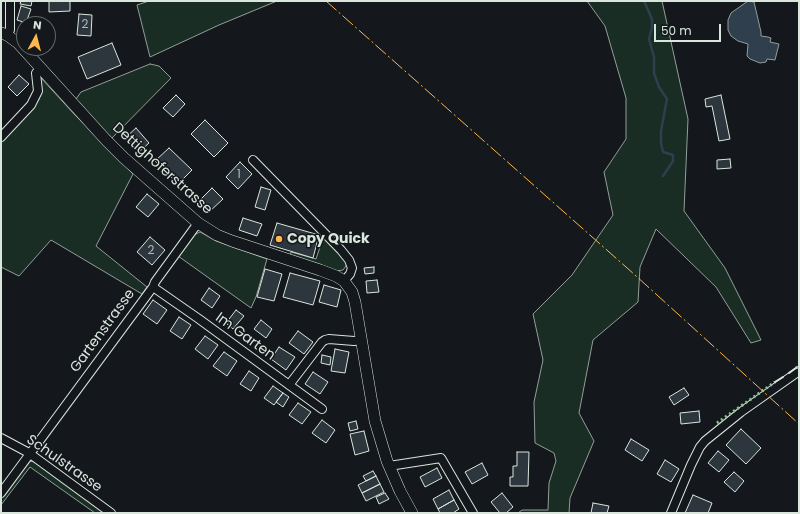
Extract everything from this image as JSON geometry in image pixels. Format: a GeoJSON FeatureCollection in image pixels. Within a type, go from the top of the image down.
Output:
{"type":"FeatureCollection","features":[{"type":"Feature","properties":{"kind":"street"},"geometry":{"type":"LineString","coordinates":[[4,34],[10,30],[10,1]]}},
{"type":"Feature","properties":{"kind":"street","name":"Dettighoferstrasse"},"geometry":{"type":"LineString","coordinates":[[4,34],[18,43],[124,158],[198,223],[214,233],[232,241],[325,272],[344,281]]}},
{"type":"Feature","properties":{"kind":"street"},"geometry":{"type":"LineString","coordinates":[[1,137],[31,106],[38,91],[36,73],[40,68]]}},
{"type":"Feature","properties":{"kind":"street"},"geometry":{"type":"LineString","coordinates":[[253,160],[349,260],[352,268],[350,274],[344,281],[352,292],[355,302],[375,421],[387,462],[412,513]]}},
{"type":"Feature","properties":{"kind":"street","name":"Gartenstrasse"},"geometry":{"type":"LineString","coordinates":[[1,492],[153,287],[159,276],[198,223]]}},
{"type":"Feature","properties":{"kind":"street","name":"Im Garten"},"geometry":{"type":"LineString","coordinates":[[153,287],[322,409]]}},
{"type":"Feature","properties":{"kind":"street"},"geometry":{"type":"LineString","coordinates":[[289,385],[322,342],[329,339],[354,341],[361,340]]}},
{"type":"Feature","properties":{"kind":"street"},"geometry":{"type":"LineString","coordinates":[[671,513],[693,460],[705,441],[741,412],[799,371]]}},
{"type":"Feature","properties":{"kind":"street","name":"Schulstrasse"},"geometry":{"type":"LineString","coordinates":[[1,438],[29,453],[111,513]]}},
{"type":"Feature","properties":{"kind":"street"},"geometry":{"type":"LineString","coordinates":[[387,462],[441,458],[473,513]]}},
{"type":"Feature","properties":{"kind":"green space"},"geometry":{"type":"Polygon","coordinates":[[[149,1],[277,1],[219,25],[150,57],[137,5],[149,1]]]}},
{"type":"Feature","properties":{"kind":"green space"},"geometry":{"type":"Polygon","coordinates":[[[587,1],[662,1],[688,119],[684,211],[725,268],[761,340],[751,343],[716,287],[656,229],[640,267],[638,302],[593,340],[579,413],[594,441],[570,498],[569,513],[518,513],[522,510],[548,510],[549,483],[556,461],[554,453],[535,443],[534,402],[543,360],[533,314],[572,275],[613,215],[604,172],[626,139],[626,98],[605,26],[587,1]]]}},
{"type":"Feature","properties":{"kind":"green space"},"geometry":{"type":"Polygon","coordinates":[[[150,64],[159,66],[171,78],[111,139],[77,102],[76,99],[81,92],[150,64]]]}},
{"type":"Feature","properties":{"kind":"green space"},"geometry":{"type":"Polygon","coordinates":[[[41,78],[133,174],[96,246],[147,287],[142,294],[51,240],[19,276],[1,267],[1,139],[38,101],[41,94],[41,78]]]}},
{"type":"Feature","properties":{"kind":"green space"},"geometry":{"type":"Polygon","coordinates":[[[200,232],[216,241],[267,259],[256,297],[251,308],[178,256],[194,235],[200,232]]]}},
{"type":"Feature","properties":{"kind":"green space"},"geometry":{"type":"Polygon","coordinates":[[[324,235],[347,263],[343,270],[336,271],[290,256],[291,252],[316,259],[324,235]]]}},
{"type":"Feature","properties":{"kind":"green space"},"geometry":{"type":"Polygon","coordinates":[[[29,461],[35,462],[107,513],[95,513],[30,467],[1,505],[1,496],[29,461]]]}},
{"type":"Feature","properties":{"kind":"water"},"geometry":{"type":"Polygon","coordinates":[[[748,1],[754,2],[761,36],[771,38],[770,42],[779,44],[775,60],[767,59],[766,62],[760,63],[750,59],[747,56],[748,44],[738,41],[731,36],[728,30],[728,20],[731,13],[748,1]]]}},
{"type":"Feature","properties":{"kind":"building"},"geometry":{"type":"Polygon","coordinates":[[[21,1],[32,1],[31,6],[20,4],[21,1]]]}},
{"type":"Feature","properties":{"kind":"building"},"geometry":{"type":"Polygon","coordinates":[[[49,1],[70,1],[70,11],[49,12],[49,1]]]}},
{"type":"Feature","properties":{"kind":"building"},"geometry":{"type":"Polygon","coordinates":[[[21,6],[31,9],[28,16],[18,16],[21,6]]]}},
{"type":"Feature","properties":{"kind":"building"},"geometry":{"type":"Polygon","coordinates":[[[79,14],[92,15],[91,36],[77,35],[79,14]]]}},
{"type":"Feature","properties":{"kind":"building"},"geometry":{"type":"Polygon","coordinates":[[[112,43],[121,65],[87,79],[78,57],[112,43]]]}},
{"type":"Feature","properties":{"kind":"building"},"geometry":{"type":"Polygon","coordinates":[[[19,75],[29,84],[17,96],[8,87],[19,75]]]}},
{"type":"Feature","properties":{"kind":"building"},"geometry":{"type":"Polygon","coordinates":[[[176,95],[185,104],[173,117],[163,108],[176,95]]]}},
{"type":"Feature","properties":{"kind":"building"},"geometry":{"type":"Polygon","coordinates":[[[721,95],[730,139],[719,141],[712,106],[706,107],[705,99],[721,95]]]}},
{"type":"Feature","properties":{"kind":"building"},"geometry":{"type":"Polygon","coordinates":[[[205,120],[228,143],[214,157],[191,134],[205,120]]]}},
{"type":"Feature","properties":{"kind":"building"},"geometry":{"type":"Polygon","coordinates":[[[136,128],[149,143],[139,152],[126,137],[136,128]]]}},
{"type":"Feature","properties":{"kind":"building"},"geometry":{"type":"Polygon","coordinates":[[[169,148],[192,170],[178,184],[155,161],[169,148]]]}},
{"type":"Feature","properties":{"kind":"building"},"geometry":{"type":"Polygon","coordinates":[[[730,159],[731,168],[717,169],[717,160],[730,159]]]}},
{"type":"Feature","properties":{"kind":"building"},"geometry":{"type":"Polygon","coordinates":[[[240,162],[252,174],[238,189],[226,177],[240,162]]]}},
{"type":"Feature","properties":{"kind":"building"},"geometry":{"type":"Polygon","coordinates":[[[261,187],[271,190],[265,210],[255,207],[261,187]]]}},
{"type":"Feature","properties":{"kind":"building"},"geometry":{"type":"Polygon","coordinates":[[[212,188],[223,199],[209,212],[198,202],[212,188]]]}},
{"type":"Feature","properties":{"kind":"building"},"geometry":{"type":"Polygon","coordinates":[[[147,194],[159,204],[148,217],[136,207],[147,194]]]}},
{"type":"Feature","properties":{"kind":"building"},"geometry":{"type":"Polygon","coordinates":[[[243,218],[262,224],[257,236],[239,230],[243,218]]]}},
{"type":"Feature","properties":{"kind":"building"},"geometry":{"type":"Polygon","coordinates":[[[277,223],[319,235],[313,258],[270,245],[277,223]]]}},
{"type":"Feature","properties":{"kind":"building"},"geometry":{"type":"Polygon","coordinates":[[[150,237],[165,250],[152,265],[137,252],[150,237]]]}},
{"type":"Feature","properties":{"kind":"building"},"geometry":{"type":"Polygon","coordinates":[[[374,267],[374,273],[365,274],[364,268],[374,267]]]}},
{"type":"Feature","properties":{"kind":"building"},"geometry":{"type":"Polygon","coordinates":[[[265,269],[282,274],[274,301],[257,297],[265,269]]]}},
{"type":"Feature","properties":{"kind":"building"},"geometry":{"type":"Polygon","coordinates":[[[290,273],[320,281],[313,305],[283,297],[290,273]]]}},
{"type":"Feature","properties":{"kind":"building"},"geometry":{"type":"Polygon","coordinates":[[[377,280],[379,292],[367,293],[366,281],[377,280]]]}},
{"type":"Feature","properties":{"kind":"building"},"geometry":{"type":"Polygon","coordinates":[[[324,285],[341,290],[337,307],[319,302],[324,285]]]}},
{"type":"Feature","properties":{"kind":"building"},"geometry":{"type":"Polygon","coordinates":[[[209,288],[220,296],[212,308],[201,300],[209,288]]]}},
{"type":"Feature","properties":{"kind":"building"},"geometry":{"type":"Polygon","coordinates":[[[153,300],[167,310],[157,324],[143,314],[153,300]]]}},
{"type":"Feature","properties":{"kind":"building"},"geometry":{"type":"Polygon","coordinates":[[[236,310],[244,316],[233,329],[226,323],[236,310]]]}},
{"type":"Feature","properties":{"kind":"building"},"geometry":{"type":"Polygon","coordinates":[[[179,317],[191,325],[182,339],[170,331],[179,317]]]}},
{"type":"Feature","properties":{"kind":"building"},"geometry":{"type":"Polygon","coordinates":[[[261,320],[272,329],[266,338],[254,329],[261,320]]]}},
{"type":"Feature","properties":{"kind":"building"},"geometry":{"type":"Polygon","coordinates":[[[298,331],[313,342],[304,354],[289,343],[298,331]]]}},
{"type":"Feature","properties":{"kind":"building"},"geometry":{"type":"Polygon","coordinates":[[[205,336],[218,345],[208,359],[195,349],[205,336]]]}},
{"type":"Feature","properties":{"kind":"building"},"geometry":{"type":"Polygon","coordinates":[[[279,347],[295,357],[286,370],[271,359],[279,347]]]}},
{"type":"Feature","properties":{"kind":"building"},"geometry":{"type":"Polygon","coordinates":[[[335,349],[349,352],[345,373],[331,371],[335,349]]]}},
{"type":"Feature","properties":{"kind":"building"},"geometry":{"type":"Polygon","coordinates":[[[224,352],[237,361],[227,376],[213,366],[224,352]]]}},
{"type":"Feature","properties":{"kind":"building"},"geometry":{"type":"Polygon","coordinates":[[[322,355],[331,357],[330,365],[321,363],[322,355]]]}},
{"type":"Feature","properties":{"kind":"building"},"geometry":{"type":"Polygon","coordinates":[[[249,371],[259,378],[251,391],[240,384],[249,371]]]}},
{"type":"Feature","properties":{"kind":"building"},"geometry":{"type":"Polygon","coordinates":[[[313,372],[328,382],[320,394],[305,384],[313,372]]]}},
{"type":"Feature","properties":{"kind":"building"},"geometry":{"type":"Polygon","coordinates":[[[273,386],[283,393],[274,405],[264,398],[273,386]]]}},
{"type":"Feature","properties":{"kind":"building"},"geometry":{"type":"Polygon","coordinates":[[[684,388],[689,395],[674,405],[669,397],[684,388]]]}},
{"type":"Feature","properties":{"kind":"building"},"geometry":{"type":"Polygon","coordinates":[[[283,393],[289,397],[283,407],[276,402],[283,393]]]}},
{"type":"Feature","properties":{"kind":"building"},"geometry":{"type":"Polygon","coordinates":[[[298,403],[311,412],[302,424],[289,415],[298,403]]]}},
{"type":"Feature","properties":{"kind":"building"},"geometry":{"type":"Polygon","coordinates":[[[699,411],[700,422],[681,424],[680,413],[699,411]]]}},
{"type":"Feature","properties":{"kind":"building"},"geometry":{"type":"Polygon","coordinates":[[[322,420],[335,430],[326,443],[312,433],[322,420]]]}},
{"type":"Feature","properties":{"kind":"building"},"geometry":{"type":"Polygon","coordinates":[[[356,421],[358,429],[350,431],[348,423],[356,421]]]}},
{"type":"Feature","properties":{"kind":"building"},"geometry":{"type":"Polygon","coordinates":[[[741,429],[761,448],[746,464],[726,445],[741,429]]]}},
{"type":"Feature","properties":{"kind":"building"},"geometry":{"type":"Polygon","coordinates":[[[364,431],[369,451],[355,455],[350,434],[364,431]]]}},
{"type":"Feature","properties":{"kind":"building"},"geometry":{"type":"Polygon","coordinates":[[[631,439],[649,450],[642,461],[625,450],[631,439]]]}},
{"type":"Feature","properties":{"kind":"building"},"geometry":{"type":"Polygon","coordinates":[[[718,451],[729,460],[719,472],[708,463],[718,451]]]}},
{"type":"Feature","properties":{"kind":"building"},"geometry":{"type":"Polygon","coordinates":[[[517,452],[529,452],[528,486],[510,486],[510,477],[513,477],[513,466],[517,466],[517,452]]]}},
{"type":"Feature","properties":{"kind":"building"},"geometry":{"type":"Polygon","coordinates":[[[665,460],[679,469],[671,482],[657,474],[665,460]]]}},
{"type":"Feature","properties":{"kind":"building"},"geometry":{"type":"Polygon","coordinates":[[[482,463],[488,475],[472,484],[465,472],[482,463]]]}},
{"type":"Feature","properties":{"kind":"building"},"geometry":{"type":"Polygon","coordinates":[[[437,468],[442,478],[425,487],[420,477],[437,468]]]}},
{"type":"Feature","properties":{"kind":"building"},"geometry":{"type":"Polygon","coordinates":[[[373,471],[376,476],[366,481],[363,476],[373,471]]]}},
{"type":"Feature","properties":{"kind":"building"},"geometry":{"type":"Polygon","coordinates":[[[734,472],[744,481],[735,492],[724,482],[734,472]]]}},
{"type":"Feature","properties":{"kind":"building"},"geometry":{"type":"Polygon","coordinates":[[[376,476],[380,484],[362,493],[358,485],[376,476]]]}},
{"type":"Feature","properties":{"kind":"building"},"geometry":{"type":"Polygon","coordinates":[[[380,484],[384,492],[366,501],[362,493],[380,484]]]}},
{"type":"Feature","properties":{"kind":"building"},"geometry":{"type":"Polygon","coordinates":[[[449,490],[454,500],[438,509],[433,499],[449,490]]]}},
{"type":"Feature","properties":{"kind":"building"},"geometry":{"type":"Polygon","coordinates":[[[385,493],[389,499],[379,504],[376,497],[385,493]]]}},
{"type":"Feature","properties":{"kind":"building"},"geometry":{"type":"Polygon","coordinates":[[[502,493],[513,507],[506,513],[500,513],[491,502],[502,493]]]}},
{"type":"Feature","properties":{"kind":"building"},"geometry":{"type":"Polygon","coordinates":[[[693,495],[712,503],[708,513],[685,513],[693,495]]]}},
{"type":"Feature","properties":{"kind":"building"},"geometry":{"type":"Polygon","coordinates":[[[454,500],[459,509],[453,513],[440,513],[438,509],[454,500]]]}},
{"type":"Feature","properties":{"kind":"building"},"geometry":{"type":"Polygon","coordinates":[[[593,503],[609,506],[607,513],[591,513],[593,503]]]}},
{"type":"Feature","properties":{"kind":"waterway"},"geometry":{"type":"LineString","coordinates":[[644,1],[652,19],[652,28],[649,39],[654,57],[654,73],[659,87],[667,99],[661,131],[661,143],[663,152],[673,155],[673,161],[663,176]]}},
{"type":"Feature","properties":{"kind":"hedge"},"geometry":{"type":"LineString","coordinates":[[717,423],[775,382]]}},
{"type":"Feature","properties":{"kind":"wall"},"geometry":{"type":"LineString","coordinates":[[789,373],[796,368]]}},
{"type":"Feature","properties":{"kind":"wall"},"geometry":{"type":"LineString","coordinates":[[775,382],[783,377]]}},
{"type":"Feature","properties":{"kind":"power"},"geometry":{"type":"LineString","coordinates":[[326,1],[635,275],[799,424]]}},
{"type":"Feature","properties":{"kind":"place","name":"Copy Quick"},"geometry":{"type":"Point","coordinates":[279,239]}}]}
